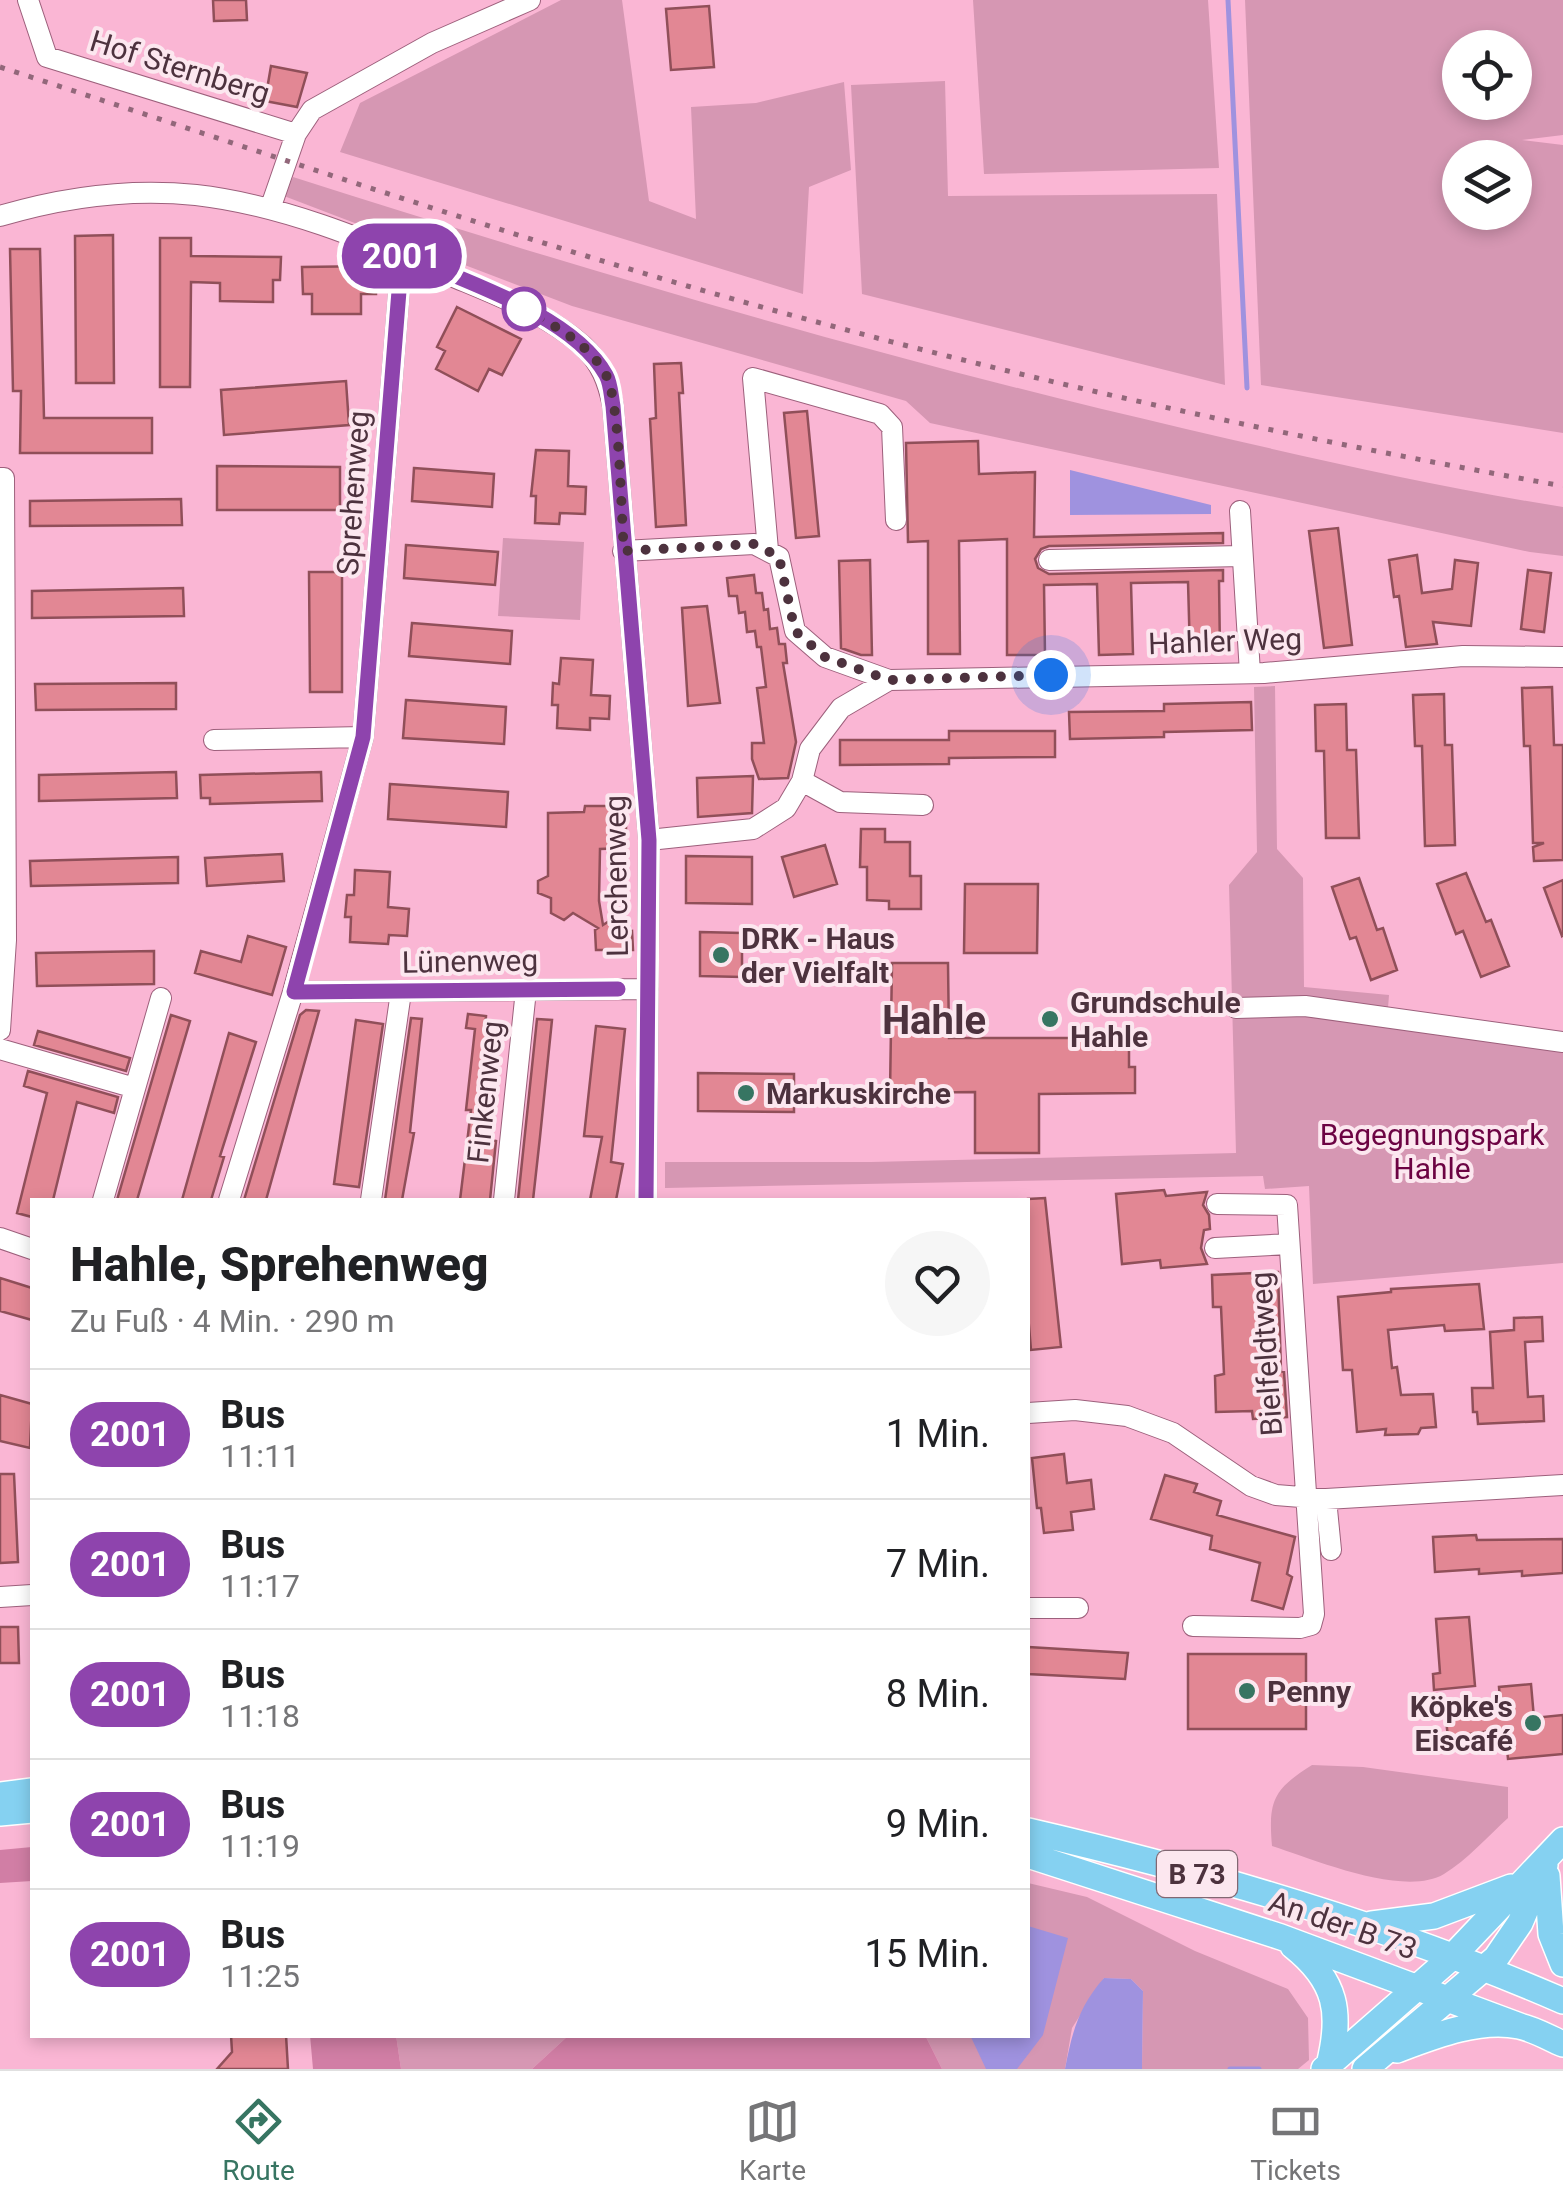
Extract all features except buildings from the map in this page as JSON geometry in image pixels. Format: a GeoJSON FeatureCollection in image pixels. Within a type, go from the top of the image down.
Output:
{"type":"FeatureCollection","features":[{"type":"Feature","properties":{"kind":"main road"},"geometry":{"type":"LineString","coordinates":[[0,1794],[30,1791]]}},
{"type":"Feature","properties":{"kind":"main road"},"geometry":{"type":"LineString","coordinates":[[0,1813],[30,1810]]}},
{"type":"Feature","properties":{"kind":"main road","name":"An der B 73"},"geometry":{"type":"LineString","coordinates":[[1030,1832],[1254,1890],[1484,1969]]}},
{"type":"Feature","properties":{"kind":"main road"},"geometry":{"type":"LineString","coordinates":[[1326,2067],[1452,1957],[1556,1848]]}},
{"type":"Feature","properties":{"kind":"main road"},"geometry":{"type":"LineString","coordinates":[[1556,1848],[1549,1920],[1563,1964]]}},
{"type":"Feature","properties":{"kind":"main road"},"geometry":{"type":"LineString","coordinates":[[1372,2063],[1484,1969],[1508,1944],[1556,1848]]}},
{"type":"Feature","properties":{"kind":"main road","name":"An der B 73"},"geometry":{"type":"LineString","coordinates":[[1030,1856],[1282,1937],[1520,2026]]}},
{"type":"Feature","properties":{"kind":"main road"},"geometry":{"type":"LineString","coordinates":[[1362,1925],[1434,1916],[1520,1883]]}},
{"type":"Feature","properties":{"kind":"main road"},"geometry":{"type":"LineString","coordinates":[[1282,1937],[1314,1966],[1332,1996],[1337,2029],[1326,2067]]}},
{"type":"Feature","properties":{"kind":"main road","name":"B 73"},"geometry":{"type":"LineString","coordinates":[[1484,1969],[1563,2001]]}},
{"type":"Feature","properties":{"kind":"main road"},"geometry":{"type":"LineString","coordinates":[[1372,2063],[1458,2030],[1520,2026]]}},
{"type":"Feature","properties":{"kind":"main road","name":"B 73"},"geometry":{"type":"LineString","coordinates":[[1520,2026],[1563,2044]]}},
{"type":"Feature","properties":{"kind":"street","name":"Hof Sternberg"},"geometry":{"type":"LineString","coordinates":[[28,0],[47,57],[296,134]]}},
{"type":"Feature","properties":{"kind":"street"},"geometry":{"type":"LineString","coordinates":[[270,209],[296,134],[312,110],[432,43],[530,0]]}},
{"type":"Feature","properties":{"kind":"street","name":"Lerchenweg"},"geometry":{"type":"LineString","coordinates":[[0,216],[59,200],[125,192],[195,195],[270,209],[402,254],[484,290],[563,330],[586,349],[608,378],[649,840],[646,1198]]}},
{"type":"Feature","properties":{"kind":"street","name":"Sprehenweg"},"geometry":{"type":"LineString","coordinates":[[231,1198],[294,992],[363,737],[402,254]]}},
{"type":"Feature","properties":{"kind":"street"},"geometry":{"type":"LineString","coordinates":[[624,551],[754,544],[768,550],[753,378],[880,414],[892,426],[896,520]]}},
{"type":"Feature","properties":{"kind":"street"},"geometry":{"type":"LineString","coordinates":[[0,1030],[6,940],[2,478]]}},
{"type":"Feature","properties":{"kind":"street"},"geometry":{"type":"LineString","coordinates":[[1240,511],[1250,673]]}},
{"type":"Feature","properties":{"kind":"street","name":"Hahler Weg"},"geometry":{"type":"LineString","coordinates":[[768,550],[779,557],[795,631],[825,657],[889,680],[1250,673],[1462,656],[1563,656]]}},
{"type":"Feature","properties":{"kind":"street"},"geometry":{"type":"LineString","coordinates":[[1049,560],[1242,556]]}},
{"type":"Feature","properties":{"kind":"street","name":"Hahler Weg"},"geometry":{"type":"LineString","coordinates":[[649,840],[753,830],[786,808],[802,782],[810,749],[840,708],[889,680]]}},
{"type":"Feature","properties":{"kind":"street"},"geometry":{"type":"LineString","coordinates":[[214,740],[363,737]]}},
{"type":"Feature","properties":{"kind":"street"},"geometry":{"type":"LineString","coordinates":[[802,782],[840,802],[923,805]]}},
{"type":"Feature","properties":{"kind":"street","name":"Lünenweg"},"geometry":{"type":"LineString","coordinates":[[294,992],[648,989]]}},
{"type":"Feature","properties":{"kind":"street","name":"Finkenweg"},"geometry":{"type":"LineString","coordinates":[[504,1198],[526,990]]}},
{"type":"Feature","properties":{"kind":"street"},"geometry":{"type":"LineString","coordinates":[[371,1198],[401,992]]}},
{"type":"Feature","properties":{"kind":"street"},"geometry":{"type":"LineString","coordinates":[[104,1198],[161,998]]}},
{"type":"Feature","properties":{"kind":"street"},"geometry":{"type":"LineString","coordinates":[[1236,1008],[1305,1006],[1563,1042]]}},
{"type":"Feature","properties":{"kind":"street"},"geometry":{"type":"LineString","coordinates":[[0,1049],[135,1088]]}},
{"type":"Feature","properties":{"kind":"street","name":"Bielfeldtweg"},"geometry":{"type":"LineString","coordinates":[[1217,1204],[1287,1205],[1316,1499]]}},
{"type":"Feature","properties":{"kind":"street"},"geometry":{"type":"LineString","coordinates":[[0,1238],[30,1249]]}},
{"type":"Feature","properties":{"kind":"street"},"geometry":{"type":"LineString","coordinates":[[1216,1248],[1289,1244]]}},
{"type":"Feature","properties":{"kind":"street","name":"Bielfeldtweg"},"geometry":{"type":"LineString","coordinates":[[1030,1413],[1075,1410],[1128,1416],[1174,1434],[1251,1486],[1276,1495],[1316,1499],[1563,1486]]}},
{"type":"Feature","properties":{"kind":"street"},"geometry":{"type":"LineString","coordinates":[[1316,1499],[1331,1550]]}},
{"type":"Feature","properties":{"kind":"street"},"geometry":{"type":"LineString","coordinates":[[1194,1626],[1300,1628],[1311,1624],[1316,1499]]}},
{"type":"Feature","properties":{"kind":"street"},"geometry":{"type":"LineString","coordinates":[[0,1597],[30,1595]]}},
{"type":"Feature","properties":{"kind":"street"},"geometry":{"type":"LineString","coordinates":[[1030,1608],[1078,1608]]}},
{"type":"Feature","properties":{"kind":"green space"},"geometry":{"type":"Polygon","coordinates":[[[561,0],[622,0],[649,201],[696,219],[691,107],[756,103],[844,82],[851,170],[809,187],[803,294],[340,152],[360,103],[561,0]]]}},
{"type":"Feature","properties":{"kind":"green space"},"geometry":{"type":"Polygon","coordinates":[[[973,0],[1208,0],[1219,168],[984,174],[973,0]]]}},
{"type":"Feature","properties":{"kind":"green space"},"geometry":{"type":"Polygon","coordinates":[[[1245,0],[1563,0],[1563,135],[1522,140],[1442,140],[1442,230],[1532,230],[1532,141],[1563,145],[1563,433],[1261,385],[1245,0]]]}},
{"type":"Feature","properties":{"kind":"green space"},"geometry":{"type":"Polygon","coordinates":[[[945,81],[948,196],[1217,194],[1225,385],[862,294],[851,85],[945,81]]]}},
{"type":"Feature","properties":{"kind":"green space"},"geometry":{"type":"Polygon","coordinates":[[[293,177],[626,280],[961,373],[1327,461],[1563,507],[1563,556],[930,423],[906,401],[572,306],[284,196],[293,177]]]}},
{"type":"Feature","properties":{"kind":"green space"},"geometry":{"type":"Polygon","coordinates":[[[503,538],[584,542],[580,620],[498,616],[503,538]]]}},
{"type":"Feature","properties":{"kind":"green space","name":"Begegnungspark Hahle"},"geometry":{"type":"Polygon","coordinates":[[[1275,686],[1277,849],[1303,878],[1304,987],[1389,995],[1387,1021],[1563,1047],[1563,1263],[1313,1284],[1309,1186],[1265,1189],[1263,1176],[665,1188],[665,1162],[871,1162],[1236,1153],[1229,885],[1257,852],[1254,687],[1275,686]]]}},
{"type":"Feature","properties":{"kind":"green space"},"geometry":{"type":"Polygon","coordinates":[[[1312,1765],[1363,1767],[1508,1787],[1508,1818],[1444,1874],[1406,1882],[1358,1874],[1272,1846],[1271,1817],[1276,1797],[1289,1781],[1312,1765]]]}},
{"type":"Feature","properties":{"kind":"green space"},"geometry":{"type":"Polygon","coordinates":[[[1030,1883],[1087,1897],[1195,1951],[1288,1989],[1308,2018],[1309,2060],[1298,2069],[1142,2069],[1143,1991],[1131,1979],[1104,1978],[1072,2028],[1065,2069],[942,2069],[926,2038],[1030,2038],[1030,1883]]]}},
{"type":"Feature","properties":{"kind":"green space"},"geometry":{"type":"Polygon","coordinates":[[[396,2038],[566,2038],[532,2069],[401,2069],[396,2038]]]}},
{"type":"Feature","properties":{"kind":"shaded area"},"geometry":{"type":"Polygon","coordinates":[[[1070,470],[1211,505],[1211,514],[1070,515],[1070,470]]]}},
{"type":"Feature","properties":{"kind":"shaded area"},"geometry":{"type":"Polygon","coordinates":[[[30,1847],[30,1881],[0,1883],[0,1850],[30,1847]]]}},
{"type":"Feature","properties":{"kind":"shaded area"},"geometry":{"type":"Polygon","coordinates":[[[1030,1927],[1068,1938],[1043,2035],[1017,2069],[986,2069],[971,2038],[1030,2038],[1030,1927]]]}},
{"type":"Feature","properties":{"kind":"shaded area"},"geometry":{"type":"Polygon","coordinates":[[[1104,1978],[1131,1979],[1143,1991],[1142,2069],[1065,2069],[1078,2020],[1104,1978]]]}},
{"type":"Feature","properties":{"kind":"shaded area"},"geometry":{"type":"Polygon","coordinates":[[[310,2038],[396,2038],[401,2069],[313,2069],[310,2038]]]}},
{"type":"Feature","properties":{"kind":"shaded area"},"geometry":{"type":"Polygon","coordinates":[[[566,2038],[926,2038],[942,2069],[532,2069],[566,2038]]]}},
{"type":"Feature","properties":{"kind":"waterway"},"geometry":{"type":"LineString","coordinates":[[1228,0],[1247,388]]}},
{"type":"Feature","properties":{"kind":"waterway"},"geometry":{"type":"LineString","coordinates":[[1230,2069],[1259,2069]]}},
{"type":"Feature","properties":{"kind":"railway"},"geometry":{"type":"LineString","coordinates":[[0,67],[518,235],[832,326],[1196,414],[1563,486]]}},
{"type":"Feature","properties":{"kind":"bus line","name":"2001"},"geometry":{"type":"LineString","coordinates":[[618,989],[294,992],[363,737],[402,254],[563,330],[586,349],[608,378],[649,840],[646,1198]]}},
{"type":"Feature","properties":{"kind":"place","name":"DRK - Haus der Vielfalt"},"geometry":{"type":"Point","coordinates":[721,955]}},
{"type":"Feature","properties":{"kind":"place","name":"Grundschule Hahle"},"geometry":{"type":"Point","coordinates":[1050,1019]}},
{"type":"Feature","properties":{"kind":"place","name":"Markuskirche"},"geometry":{"type":"Point","coordinates":[746,1093]}},
{"type":"Feature","properties":{"kind":"place","name":"Penny"},"geometry":{"type":"Point","coordinates":[1247,1691]}},
{"type":"Feature","properties":{"kind":"place","name":"Köpke's Eiscafé"},"geometry":{"type":"Point","coordinates":[1533,1723]}},
{"type":"Feature","properties":{"kind":"district","name":"Hahle"},"geometry":{"type":"Point","coordinates":[934,1020]}},
{"type":"Feature","properties":{"kind":"route"},"geometry":{"type":"LineString","coordinates":[[524,309],[563,330],[586,349],[608,378],[624,551],[754,544],[768,550],[779,557],[795,631],[825,657],[889,680],[1051,675]]}}]}
